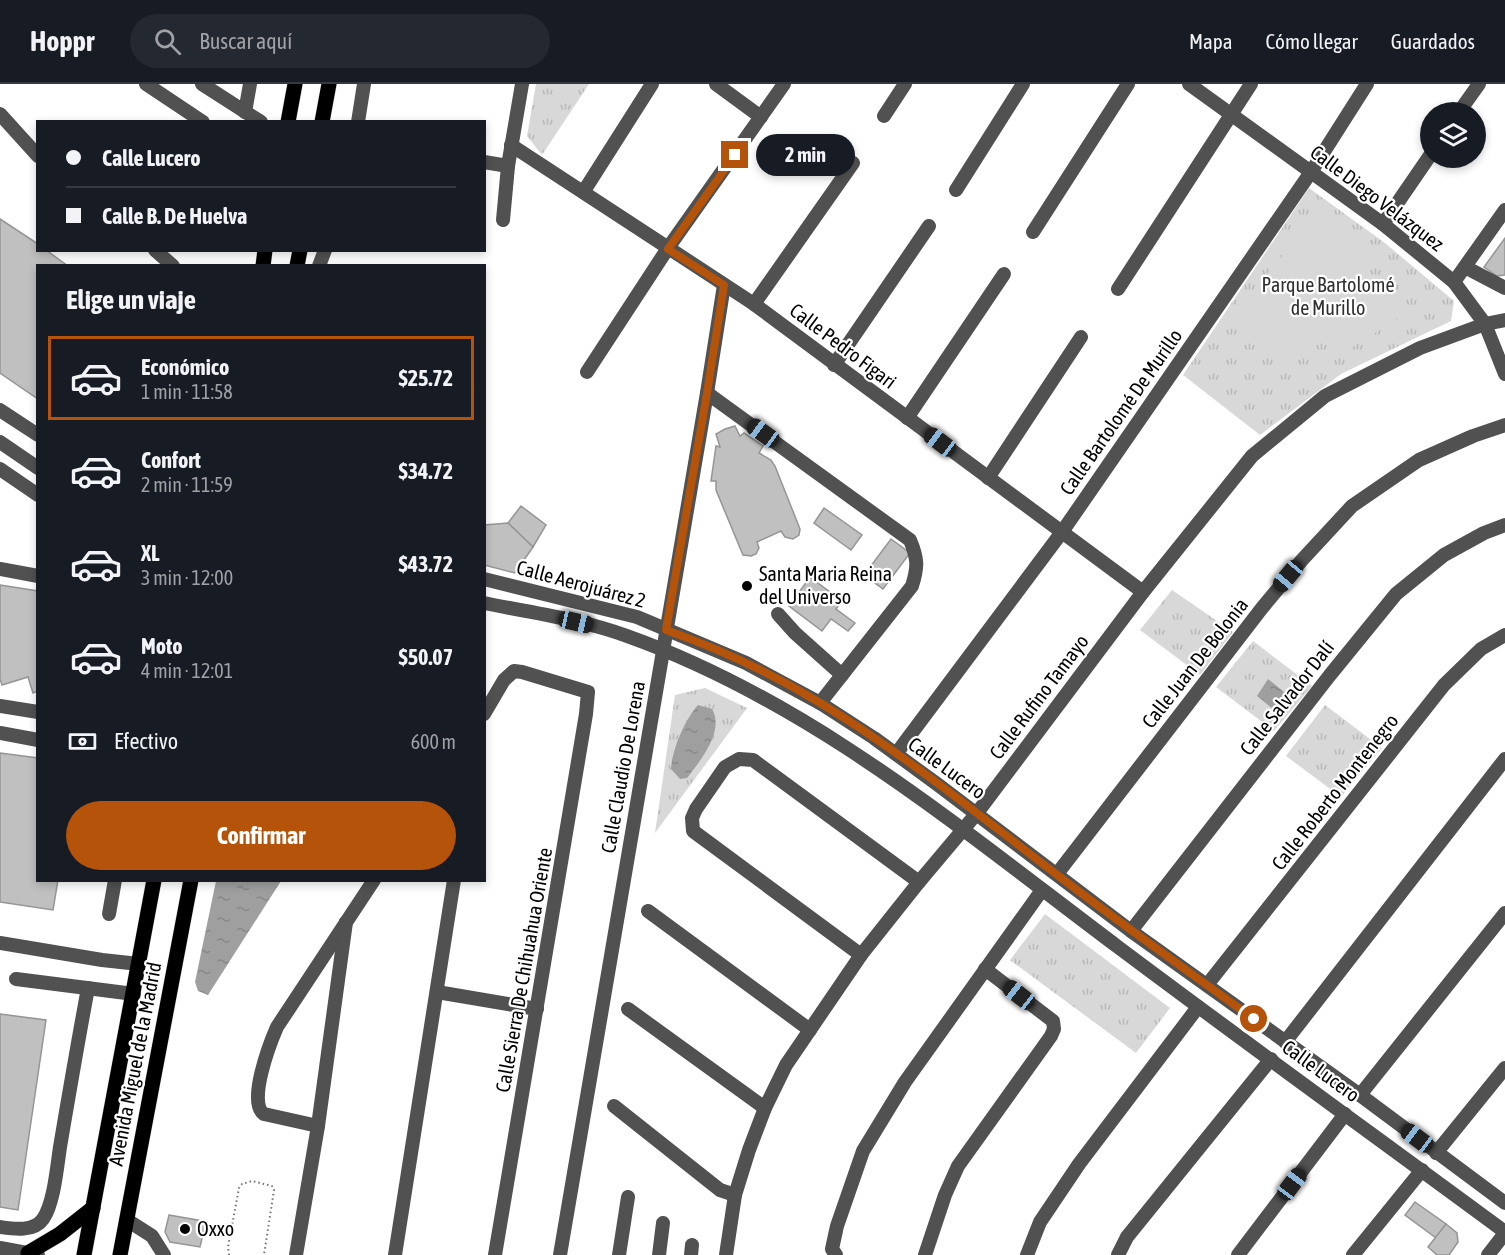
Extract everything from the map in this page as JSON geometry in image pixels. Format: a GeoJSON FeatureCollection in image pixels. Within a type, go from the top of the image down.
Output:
{"type":"FeatureCollection","features":[{"type":"Feature","properties":{"kind":"main road"},"geometry":{"type":"LineString","coordinates":[[288,120],[295,84]]}},
{"type":"Feature","properties":{"kind":"main road"},"geometry":{"type":"LineString","coordinates":[[322,120],[329,84]]}},
{"type":"Feature","properties":{"kind":"main road","name":"Avenida Miguel de la Madrid"},"geometry":{"type":"LineString","coordinates":[[84,1255],[154,882]]}},
{"type":"Feature","properties":{"kind":"main road","name":"Avenida Miguel de la Madrid"},"geometry":{"type":"LineString","coordinates":[[120,1255],[191,882]]}},
{"type":"Feature","properties":{"kind":"main road"},"geometry":{"type":"LineString","coordinates":[[33,1254],[93,1208]]}},
{"type":"Feature","properties":{"kind":"street"},"geometry":{"type":"LineString","coordinates":[[146,84],[200,120]]}},
{"type":"Feature","properties":{"kind":"street"},"geometry":{"type":"LineString","coordinates":[[202,84],[258,120]]}},
{"type":"Feature","properties":{"kind":"street"},"geometry":{"type":"LineString","coordinates":[[245,112],[250,84]]}},
{"type":"Feature","properties":{"kind":"street"},"geometry":{"type":"LineString","coordinates":[[358,120],[364,84]]}},
{"type":"Feature","properties":{"kind":"street"},"geometry":{"type":"LineString","coordinates":[[503,220],[508,166],[522,84]]}},
{"type":"Feature","properties":{"kind":"street"},"geometry":{"type":"LineString","coordinates":[[584,191],[652,84]]}},
{"type":"Feature","properties":{"kind":"street"},"geometry":{"type":"LineString","coordinates":[[716,84],[761,117]]}},
{"type":"Feature","properties":{"kind":"street"},"geometry":{"type":"LineString","coordinates":[[587,372],[668,249],[784,84]]}},
{"type":"Feature","properties":{"kind":"street"},"geometry":{"type":"LineString","coordinates":[[884,116],[905,84]]}},
{"type":"Feature","properties":{"kind":"street"},"geometry":{"type":"LineString","coordinates":[[956,190],[1023,84]]}},
{"type":"Feature","properties":{"kind":"street"},"geometry":{"type":"LineString","coordinates":[[1033,232],[1128,84]]}},
{"type":"Feature","properties":{"kind":"street","name":"Calle Diego Velázquez"},"geometry":{"type":"LineString","coordinates":[[1189,84],[1383,224],[1454,282],[1485,324],[1505,374]]}},
{"type":"Feature","properties":{"kind":"street"},"geometry":{"type":"LineString","coordinates":[[1118,289],[1251,84]]}},
{"type":"Feature","properties":{"kind":"street","name":"Calle Bartolomé De Murillo"},"geometry":{"type":"LineString","coordinates":[[896,754],[1062,532],[1311,172],[1367,84]]}},
{"type":"Feature","properties":{"kind":"street"},"geometry":{"type":"LineString","coordinates":[[1466,102],[1479,84]]}},
{"type":"Feature","properties":{"kind":"street"},"geometry":{"type":"LineString","coordinates":[[0,114],[36,154]]}},
{"type":"Feature","properties":{"kind":"street","name":"Calle Pedro Figari"},"geometry":{"type":"LineString","coordinates":[[512,145],[754,304],[1143,591]]}},
{"type":"Feature","properties":{"kind":"street"},"geometry":{"type":"LineString","coordinates":[[486,162],[508,166]]}},
{"type":"Feature","properties":{"kind":"street"},"geometry":{"type":"LineString","coordinates":[[754,304],[853,163]]}},
{"type":"Feature","properties":{"kind":"street"},"geometry":{"type":"LineString","coordinates":[[1383,224],[1421,168]]}},
{"type":"Feature","properties":{"kind":"street"},"geometry":{"type":"LineString","coordinates":[[1454,282],[1505,210]]}},
{"type":"Feature","properties":{"kind":"street"},"geometry":{"type":"LineString","coordinates":[[834,365],[929,226]]}},
{"type":"Feature","properties":{"kind":"street"},"geometry":{"type":"LineString","coordinates":[[157,252],[171,264]]}},
{"type":"Feature","properties":{"kind":"street"},"geometry":{"type":"LineString","coordinates":[[1465,267],[1505,288]]}},
{"type":"Feature","properties":{"kind":"street"},"geometry":{"type":"LineString","coordinates":[[907,418],[1004,274]]}},
{"type":"Feature","properties":{"kind":"street","name":"Calle Claudio De Lorena"},"geometry":{"type":"LineString","coordinates":[[560,1255],[724,285]]}},
{"type":"Feature","properties":{"kind":"street","name":"Calle Rufino Tamayo"},"geometry":{"type":"LineString","coordinates":[[726,1255],[735,1195],[749,1150],[765,1108],[786,1065],[861,955],[977,813],[1143,591],[1252,456],[1325,396],[1419,348],[1485,324],[1505,320]]}},
{"type":"Feature","properties":{"kind":"street"},"geometry":{"type":"LineString","coordinates":[[988,478],[1081,338]]}},
{"type":"Feature","properties":{"kind":"street"},"geometry":{"type":"LineString","coordinates":[[707,393],[910,540],[916,555],[917,563],[912,586],[820,703]]}},
{"type":"Feature","properties":{"kind":"street"},"geometry":{"type":"LineString","coordinates":[[0,410],[36,434]]}},
{"type":"Feature","properties":{"kind":"street","name":"Calle Juan De Bolonia"},"geometry":{"type":"LineString","coordinates":[[1057,874],[1262,608],[1352,506],[1419,460],[1473,436],[1505,425]]}},
{"type":"Feature","properties":{"kind":"street"},"geometry":{"type":"LineString","coordinates":[[0,442],[36,467]]}},
{"type":"Feature","properties":{"kind":"street"},"geometry":{"type":"LineString","coordinates":[[0,470],[36,494]]}},
{"type":"Feature","properties":{"kind":"street","name":"Calle Salvador Dalí"},"geometry":{"type":"LineString","coordinates":[[1131,931],[1396,594],[1444,555],[1484,533],[1505,525]]}},
{"type":"Feature","properties":{"kind":"street"},"geometry":{"type":"LineString","coordinates":[[0,569],[36,576]]}},
{"type":"Feature","properties":{"kind":"street","name":"Calle Aerojuárez 2"},"geometry":{"type":"LineString","coordinates":[[486,579],[637,617],[666,630]]}},
{"type":"Feature","properties":{"kind":"street","name":"Calle Aerojuárez 2"},"geometry":{"type":"LineString","coordinates":[[486,603],[603,629],[662,649]]}},
{"type":"Feature","properties":{"kind":"street"},"geometry":{"type":"LineString","coordinates":[[778,614],[795,633],[842,675]]}},
{"type":"Feature","properties":{"kind":"street","name":"Calle Lucero"},"geometry":{"type":"LineString","coordinates":[[666,630],[746,663],[820,703],[896,754],[1131,931],[1360,1095],[1505,1203]]}},
{"type":"Feature","properties":{"kind":"street","name":"Calle Roberto Montenegro"},"geometry":{"type":"LineString","coordinates":[[1207,985],[1444,685],[1481,649],[1505,635]]}},
{"type":"Feature","properties":{"kind":"street","name":"Calle Lucero"},"geometry":{"type":"LineString","coordinates":[[662,649],[727,678],[788,710],[866,760],[1505,1232]]}},
{"type":"Feature","properties":{"kind":"street","name":"Calle Sierra De Chihuahua Oriente"},"geometry":{"type":"LineString","coordinates":[[486,711],[510,673],[522,672],[588,692],[495,1255]]}},
{"type":"Feature","properties":{"kind":"street"},"geometry":{"type":"LineString","coordinates":[[0,706],[36,712]]}},
{"type":"Feature","properties":{"kind":"street"},"geometry":{"type":"LineString","coordinates":[[0,733],[36,740]]}},
{"type":"Feature","properties":{"kind":"street"},"geometry":{"type":"LineString","coordinates":[[861,955],[693,831],[692,818],[696,809],[725,767],[739,759],[753,760],[919,882]]}},
{"type":"Feature","properties":{"kind":"street"},"geometry":{"type":"LineString","coordinates":[[1285,1042],[1505,759]]}},
{"type":"Feature","properties":{"kind":"street"},"geometry":{"type":"LineString","coordinates":[[109,914],[115,882]]}},
{"type":"Feature","properties":{"kind":"street"},"geometry":{"type":"LineString","coordinates":[[318,1126],[272,1116],[260,1111],[257,1094],[274,1033],[285,1012],[373,882]]}},
{"type":"Feature","properties":{"kind":"street"},"geometry":{"type":"LineString","coordinates":[[395,1255],[454,882]]}},
{"type":"Feature","properties":{"kind":"street"},"geometry":{"type":"LineString","coordinates":[[836,1255],[832,1249],[837,1226],[862,1151],[905,1082],[1042,890]]}},
{"type":"Feature","properties":{"kind":"street"},"geometry":{"type":"LineString","coordinates":[[648,911],[810,1030]]}},
{"type":"Feature","properties":{"kind":"street"},"geometry":{"type":"LineString","coordinates":[[1360,1095],[1505,913]]}},
{"type":"Feature","properties":{"kind":"street"},"geometry":{"type":"LineString","coordinates":[[296,1255],[318,1126],[346,922]]}},
{"type":"Feature","properties":{"kind":"street"},"geometry":{"type":"LineString","coordinates":[[0,943],[140,964]]}},
{"type":"Feature","properties":{"kind":"street"},"geometry":{"type":"LineString","coordinates":[[925,1255],[945,1195],[958,1166],[1054,1029],[1053,1021],[985,969]]}},
{"type":"Feature","properties":{"kind":"street"},"geometry":{"type":"LineString","coordinates":[[16,979],[134,994]]}},
{"type":"Feature","properties":{"kind":"street"},"geometry":{"type":"LineString","coordinates":[[0,1227],[31,1227],[43,1220],[46,1212],[55,1174],[88,988]]}},
{"type":"Feature","properties":{"kind":"street"},"geometry":{"type":"LineString","coordinates":[[437,992],[537,1009]]}},
{"type":"Feature","properties":{"kind":"street"},"geometry":{"type":"LineString","coordinates":[[1027,1255],[1040,1222],[1079,1164],[1198,1007]]}},
{"type":"Feature","properties":{"kind":"street"},"geometry":{"type":"LineString","coordinates":[[628,1009],[765,1108]]}},
{"type":"Feature","properties":{"kind":"street"},"geometry":{"type":"LineString","coordinates":[[1118,1255],[1127,1237],[1271,1059]]}},
{"type":"Feature","properties":{"kind":"street"},"geometry":{"type":"LineString","coordinates":[[1436,1153],[1505,1068]]}},
{"type":"Feature","properties":{"kind":"street"},"geometry":{"type":"LineString","coordinates":[[614,1106],[720,1190],[735,1195]]}},
{"type":"Feature","properties":{"kind":"street"},"geometry":{"type":"LineString","coordinates":[[1238,1255],[1346,1114]]}},
{"type":"Feature","properties":{"kind":"street"},"geometry":{"type":"LineString","coordinates":[[1353,1255],[1422,1170]]}},
{"type":"Feature","properties":{"kind":"street"},"geometry":{"type":"LineString","coordinates":[[619,1255],[628,1197]]}},
{"type":"Feature","properties":{"kind":"street"},"geometry":{"type":"LineString","coordinates":[[127,1220],[152,1236],[164,1255]]}},
{"type":"Feature","properties":{"kind":"street"},"geometry":{"type":"LineString","coordinates":[[659,1255],[663,1223]]}},
{"type":"Feature","properties":{"kind":"street"},"geometry":{"type":"LineString","coordinates":[[1488,1255],[1505,1232]]}},
{"type":"Feature","properties":{"kind":"street"},"geometry":{"type":"LineString","coordinates":[[0,1248],[33,1254]]}},
{"type":"Feature","properties":{"kind":"path"},"geometry":{"type":"LineString","coordinates":[[229,1255],[228,1247],[239,1188],[242,1184],[252,1181],[272,1186],[274,1190],[264,1255]]}},
{"type":"Feature","properties":{"kind":"green space"},"geometry":{"type":"Polygon","coordinates":[[[536,84],[589,84],[542,155],[527,136],[536,84]]]}},
{"type":"Feature","properties":{"kind":"green space","name":"Parque Bartolomé de Murillo"},"geometry":{"type":"Polygon","coordinates":[[[1309,188],[1385,243],[1454,301],[1451,321],[1341,374],[1260,435],[1183,375],[1309,188]]]}},
{"type":"Feature","properties":{"kind":"green space"},"geometry":{"type":"Polygon","coordinates":[[[1318,215],[1377,262],[1331,314],[1378,279],[1403,315],[1346,351],[1326,319],[1289,360],[1234,312],[1318,215]]]}},
{"type":"Feature","properties":{"kind":"green space"},"geometry":{"type":"Polygon","coordinates":[[[1172,590],[1233,632],[1200,675],[1140,630],[1172,590]]]}},
{"type":"Feature","properties":{"kind":"green space"},"geometry":{"type":"Polygon","coordinates":[[[1253,641],[1312,686],[1274,731],[1216,687],[1253,641]]]}},
{"type":"Feature","properties":{"kind":"green space"},"geometry":{"type":"Polygon","coordinates":[[[705,688],[747,708],[655,833],[675,695],[705,688]]]}},
{"type":"Feature","properties":{"kind":"green space"},"geometry":{"type":"Polygon","coordinates":[[[1325,705],[1382,748],[1341,797],[1286,756],[1325,705]]]}},
{"type":"Feature","properties":{"kind":"green space"},"geometry":{"type":"Polygon","coordinates":[[[1045,914],[1170,1008],[1136,1053],[1010,960],[1045,914]]]}},
{"type":"Feature","properties":{"kind":"water"},"geometry":{"type":"Polygon","coordinates":[[[1268,679],[1289,696],[1278,713],[1257,696],[1268,679]]]}},
{"type":"Feature","properties":{"kind":"water"},"geometry":{"type":"Polygon","coordinates":[[[698,705],[712,709],[715,718],[713,736],[704,754],[687,778],[680,779],[671,769],[674,753],[684,726],[698,705]]]}},
{"type":"Feature","properties":{"kind":"water"},"geometry":{"type":"Polygon","coordinates":[[[216,882],[280,882],[208,995],[198,991],[195,982],[216,882]]]}},
{"type":"Feature","properties":{"kind":"building"},"geometry":{"type":"Polygon","coordinates":[[[0,219],[36,243],[36,252],[49,252],[65,264],[36,264],[36,398],[0,373],[0,219]]]}},
{"type":"Feature","properties":{"kind":"building"},"geometry":{"type":"Polygon","coordinates":[[[1505,238],[1505,275],[1497,276],[1484,267],[1505,238]]]}},
{"type":"Feature","properties":{"kind":"building"},"geometry":{"type":"Polygon","coordinates":[[[735,426],[740,436],[744,433],[763,446],[759,453],[771,460],[775,466],[800,529],[799,535],[793,539],[785,537],[781,531],[757,542],[759,548],[756,554],[751,556],[743,555],[716,490],[716,481],[711,481],[716,446],[720,447],[716,434],[735,426]]]}},
{"type":"Feature","properties":{"kind":"building"},"geometry":{"type":"Polygon","coordinates":[[[521,506],[546,525],[533,547],[508,523],[521,506]]]}},
{"type":"Feature","properties":{"kind":"building"},"geometry":{"type":"Polygon","coordinates":[[[824,508],[862,535],[851,550],[814,523],[824,508]]]}},
{"type":"Feature","properties":{"kind":"building"},"geometry":{"type":"Polygon","coordinates":[[[508,523],[533,547],[515,573],[486,566],[486,525],[508,523]]]}},
{"type":"Feature","properties":{"kind":"building"},"geometry":{"type":"Polygon","coordinates":[[[891,539],[910,553],[883,589],[864,575],[891,539]]]}},
{"type":"Feature","properties":{"kind":"building"},"geometry":{"type":"Polygon","coordinates":[[[810,577],[842,601],[836,609],[855,623],[848,631],[831,619],[822,631],[789,606],[810,577]]]}},
{"type":"Feature","properties":{"kind":"building"},"geometry":{"type":"Polygon","coordinates":[[[0,585],[36,591],[36,692],[33,693],[28,677],[2,685],[0,679],[0,585]]]}},
{"type":"Feature","properties":{"kind":"building"},"geometry":{"type":"Polygon","coordinates":[[[0,753],[36,758],[36,882],[58,882],[53,910],[0,902],[0,753]]]}},
{"type":"Feature","properties":{"kind":"building"},"geometry":{"type":"Polygon","coordinates":[[[0,1014],[46,1020],[18,1210],[0,1207],[0,1014]]]}},
{"type":"Feature","properties":{"kind":"building"},"geometry":{"type":"Polygon","coordinates":[[[1415,1202],[1446,1224],[1436,1238],[1405,1215],[1415,1202]]]}},
{"type":"Feature","properties":{"kind":"building","name":"Oxxo"},"geometry":{"type":"Polygon","coordinates":[[[169,1215],[203,1221],[205,1226],[200,1247],[170,1242],[165,1232],[169,1215]]]}},
{"type":"Feature","properties":{"kind":"building"},"geometry":{"type":"Polygon","coordinates":[[[1446,1224],[1457,1233],[1458,1242],[1449,1255],[1437,1255],[1428,1247],[1446,1224]]]}},
{"type":"Feature","properties":{"kind":"place","name":"Santa Maria Reina del Universo"},"geometry":{"type":"Point","coordinates":[747,586]}},
{"type":"Feature","properties":{"kind":"place","name":"Oxxo"},"geometry":{"type":"Point","coordinates":[185,1229]}},
{"type":"Feature","properties":{"kind":"route"},"geometry":{"type":"LineString","coordinates":[[735,155],[668,249],[724,285],[666,630],[746,663],[847,720],[977,813],[1131,931],[1254,1019]]}}]}
